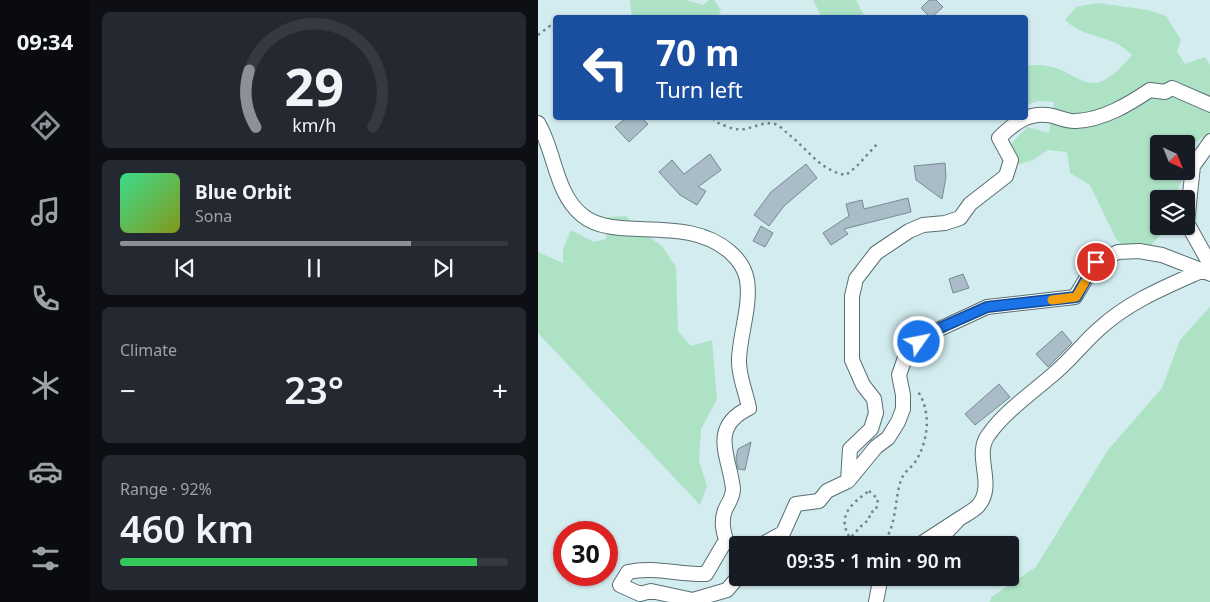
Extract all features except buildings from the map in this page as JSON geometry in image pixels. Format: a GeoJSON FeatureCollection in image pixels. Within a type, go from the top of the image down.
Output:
{"type":"FeatureCollection","features":[{"type":"Feature","properties":{"kind":"street"},"geometry":{"type":"LineString","coordinates":[[1028,116],[1050,116],[1074,122],[1093,118],[1128,105],[1150,90],[1165,92],[1172,88],[1210,105]]}},
{"type":"Feature","properties":{"kind":"street"},"geometry":{"type":"LineString","coordinates":[[848,481],[850,449],[871,429],[876,413],[874,399],[863,385],[852,360],[852,296],[856,279],[876,254],[902,235],[923,225],[946,223],[960,218],[970,204],[1006,176],[1011,160],[999,138],[1020,120]]}},
{"type":"Feature","properties":{"kind":"street"},"geometry":{"type":"LineString","coordinates":[[538,123],[567,197],[584,217],[602,224],[689,231],[722,244],[738,259],[747,280],[746,304],[738,362],[749,408],[740,412],[728,424],[724,442],[723,451],[733,489],[722,525],[726,540],[706,574],[683,575],[676,570],[657,572],[650,568],[628,572],[620,585],[640,594],[651,591],[693,600],[727,590],[730,586]]}},
{"type":"Feature","properties":{"kind":"street"},"geometry":{"type":"LineString","coordinates":[[1207,271],[1187,223],[1193,166],[1210,141]]}},
{"type":"Feature","properties":{"kind":"street"},"geometry":{"type":"LineString","coordinates":[[776,536],[783,532],[796,504],[819,501],[827,491],[848,481],[876,447],[888,438],[903,410],[903,395],[899,375],[907,352],[931,332],[987,307],[1076,297],[1096,262],[1118,252],[1139,251],[1162,255],[1207,271]]}},
{"type":"Feature","properties":{"kind":"street"},"geometry":{"type":"LineString","coordinates":[[933,536],[978,505],[985,489],[985,470],[981,449],[988,434],[1025,397],[1052,376],[1100,328],[1143,297],[1207,271]]}},
{"type":"Feature","properties":{"kind":"street"},"geometry":{"type":"LineString","coordinates":[[943,536],[959,519]]}},
{"type":"Feature","properties":{"kind":"street"},"geometry":{"type":"LineString","coordinates":[[876,602],[879,586]]}},
{"type":"Feature","properties":{"kind":"path"},"geometry":{"type":"LineString","coordinates":[[538,35],[550,26],[553,29]]}},
{"type":"Feature","properties":{"kind":"path"},"geometry":{"type":"LineString","coordinates":[[715,120],[733,130],[748,130],[760,125],[775,124],[798,141],[825,168],[846,175],[879,142]]}},
{"type":"Feature","properties":{"kind":"path"},"geometry":{"type":"LineString","coordinates":[[888,536],[892,525],[902,479],[909,467],[916,461],[927,424],[919,390],[905,383],[899,375]]}},
{"type":"Feature","properties":{"kind":"path"},"geometry":{"type":"LineString","coordinates":[[869,491],[878,499],[876,510],[870,513],[869,520],[862,523],[850,538],[844,528],[844,522],[851,504],[869,491]]}},
{"type":"Feature","properties":{"kind":"green space"},"geometry":{"type":"Polygon","coordinates":[[[630,0],[686,0],[703,5],[709,0],[714,0],[721,10],[719,15],[632,15],[630,0]]]}},
{"type":"Feature","properties":{"kind":"green space"},"geometry":{"type":"Polygon","coordinates":[[[813,0],[856,0],[864,15],[821,15],[813,0]]]}},
{"type":"Feature","properties":{"kind":"green space"},"geometry":{"type":"Polygon","coordinates":[[[1098,3],[1148,10],[1166,16],[1181,40],[1177,51],[1185,64],[1205,57],[1210,65],[1210,132],[1196,142],[1196,135],[1150,135],[1150,180],[1181,180],[1178,190],[1150,190],[1150,235],[1160,235],[1151,245],[1129,252],[1116,239],[1090,185],[1070,173],[1067,152],[1048,150],[1033,160],[1013,166],[1005,151],[1027,127],[1049,133],[1054,102],[1038,101],[1028,104],[1028,66],[1052,67],[1083,81],[1094,83],[1109,77],[1132,55],[1116,43],[1082,31],[1065,20],[1076,7],[1098,3]]]}},
{"type":"Feature","properties":{"kind":"green space"},"geometry":{"type":"Polygon","coordinates":[[[626,216],[639,230],[662,246],[676,267],[678,331],[691,346],[712,340],[717,399],[701,429],[699,461],[707,486],[700,505],[538,333],[538,252],[563,263],[563,249],[571,230],[594,242],[606,239],[608,217],[626,216]]]}},
{"type":"Feature","properties":{"kind":"green space"},"geometry":{"type":"Polygon","coordinates":[[[1210,307],[1210,602],[990,602],[991,597],[1008,586],[1019,586],[1019,578],[1036,567],[1108,450],[1162,388],[1180,340],[1210,307]]]}},
{"type":"Feature","properties":{"kind":"slow traffic"},"geometry":{"type":"LineString","coordinates":[[1052,300],[1076,297],[1085,282]]}},
{"type":"Feature","properties":{"kind":"route"},"geometry":{"type":"LineString","coordinates":[[919,342],[931,332],[987,307],[1076,297],[1096,262]]}}]}
